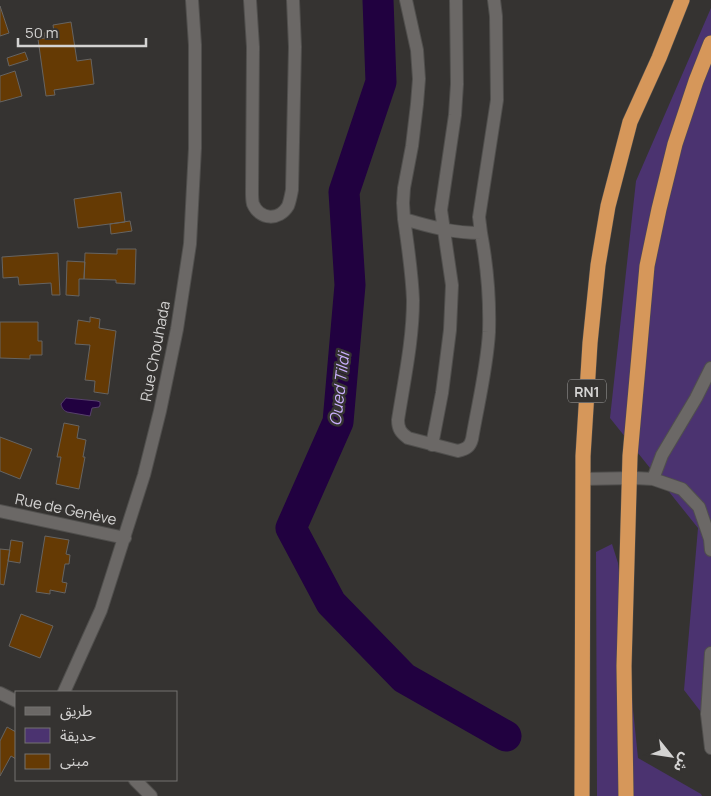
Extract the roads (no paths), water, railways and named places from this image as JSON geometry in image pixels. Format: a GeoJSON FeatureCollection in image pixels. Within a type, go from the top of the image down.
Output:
{"type":"FeatureCollection","features":[{"type":"Feature","properties":{"kind":"highway","name":"RN1"},"geometry":{"type":"LineString","coordinates":[[582,796],[583,456],[590,343],[598,264],[608,206],[630,122],[659,58],[682,0]]}},
{"type":"Feature","properties":{"kind":"highway"},"geometry":{"type":"LineString","coordinates":[[626,796],[624,666],[630,456],[647,266],[675,144],[696,80],[711,43]]}},
{"type":"Feature","properties":{"kind":"street","name":"Rue Chouhada"},"geometry":{"type":"LineString","coordinates":[[64,691],[101,610],[144,475],[160,411],[177,328],[190,244],[195,148],[195,45],[192,0]]}},
{"type":"Feature","properties":{"kind":"street"},"geometry":{"type":"LineString","coordinates":[[250,0],[253,48],[252,203],[259,213],[267,217],[275,217],[283,211],[289,204],[292,190],[295,47],[292,0]]}},
{"type":"Feature","properties":{"kind":"street"},"geometry":{"type":"LineString","coordinates":[[406,0],[417,50],[418,79],[412,146],[403,203],[413,300],[412,323],[398,427],[401,434],[408,438],[458,451],[470,445],[472,439],[489,331],[488,282],[479,216],[497,100],[496,16],[494,0]]}},
{"type":"Feature","properties":{"kind":"street"},"geometry":{"type":"LineString","coordinates":[[432,445],[442,393],[450,330],[452,285],[441,210],[457,84],[456,0]]}},
{"type":"Feature","properties":{"kind":"street"},"geometry":{"type":"LineString","coordinates":[[404,219],[443,230],[481,233]]}},
{"type":"Feature","properties":{"kind":"street"},"geometry":{"type":"LineString","coordinates":[[653,479],[662,455],[696,398],[711,368]]}},
{"type":"Feature","properties":{"kind":"street"},"geometry":{"type":"LineString","coordinates":[[583,478],[653,479],[682,490],[699,508],[710,539],[711,550]]}},
{"type":"Feature","properties":{"kind":"street","name":"Rue de Genève"},"geometry":{"type":"LineString","coordinates":[[0,511],[124,538]]}},
{"type":"Feature","properties":{"kind":"street"},"geometry":{"type":"LineString","coordinates":[[711,653],[707,714],[711,748]]}},
{"type":"Feature","properties":{"kind":"street"},"geometry":{"type":"LineString","coordinates":[[0,693],[15,700]]}},
{"type":"Feature","properties":{"kind":"street"},"geometry":{"type":"LineString","coordinates":[[136,781],[151,796]]}},
{"type":"Feature","properties":{"kind":"waterway","name":"Oued Tildi"},"geometry":{"type":"LineString","coordinates":[[378,0],[381,82],[344,192],[350,285],[338,422],[291,528],[331,603],[404,678],[506,736]]}}]}
